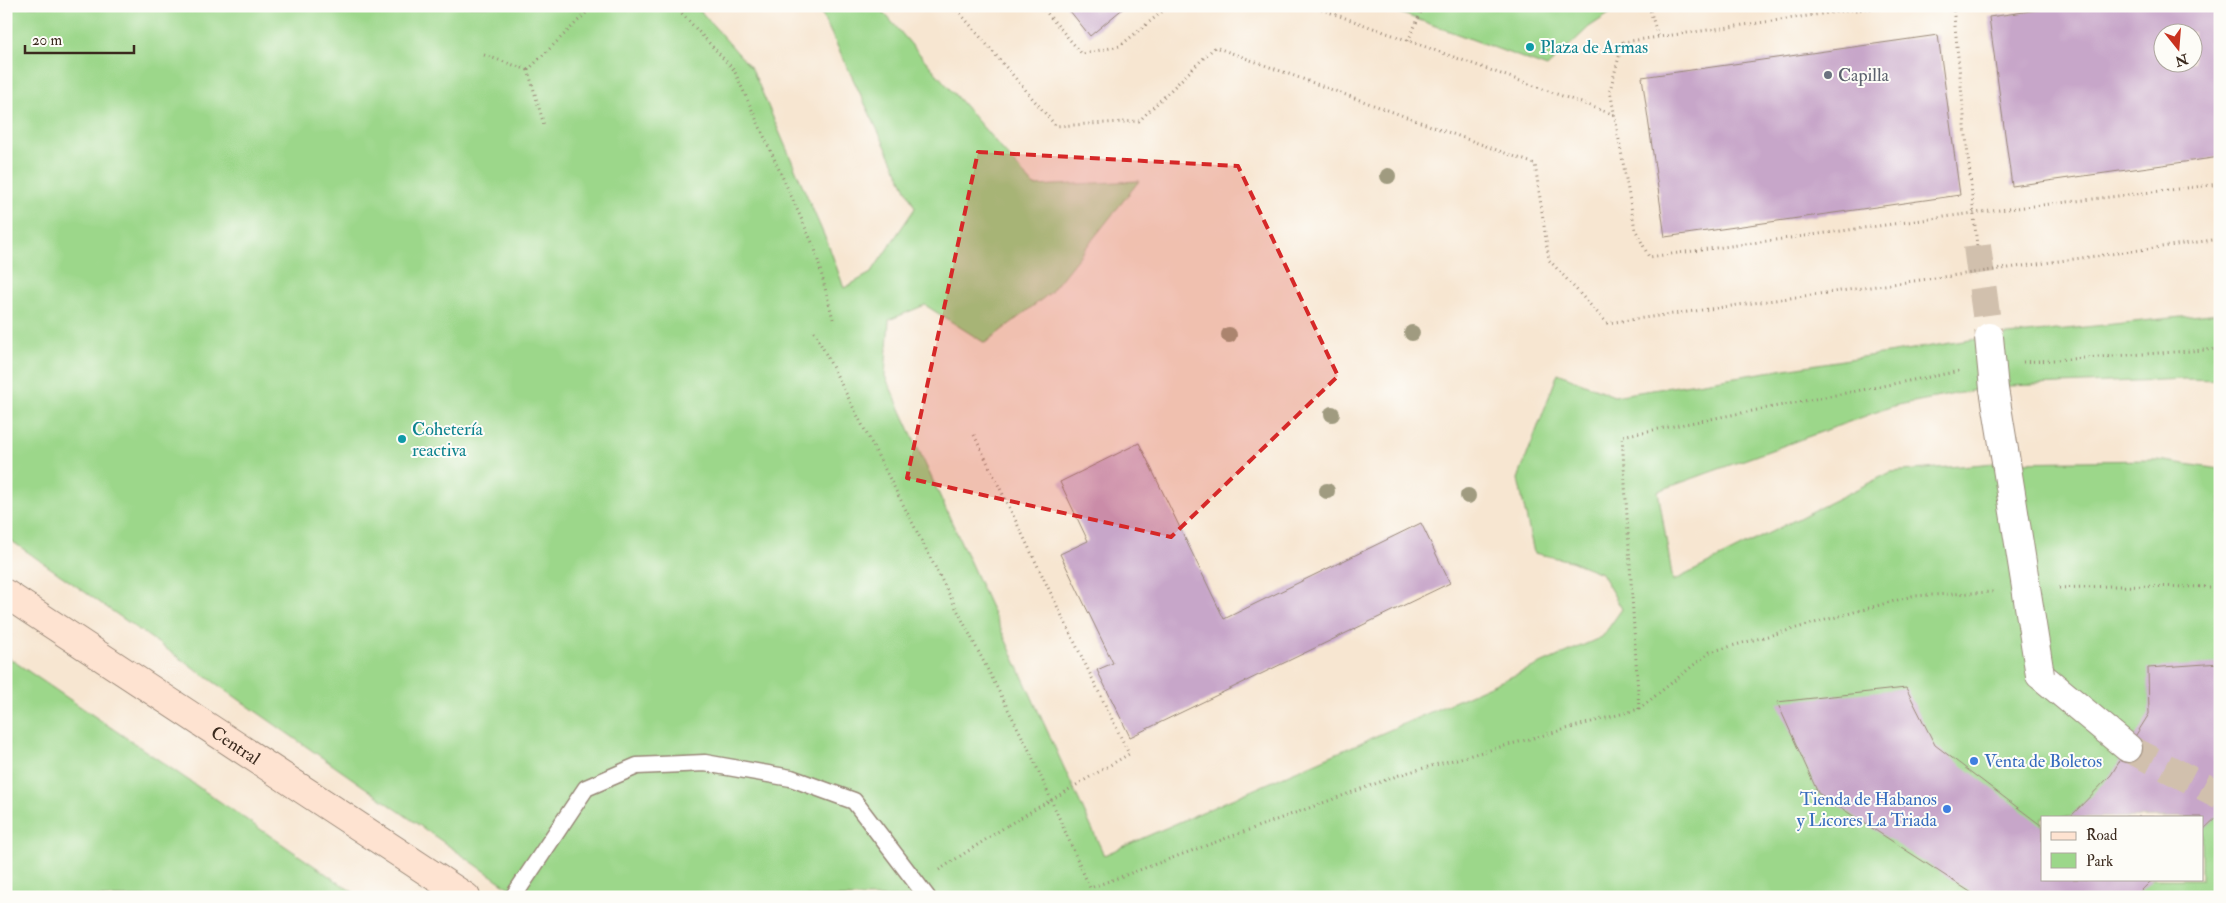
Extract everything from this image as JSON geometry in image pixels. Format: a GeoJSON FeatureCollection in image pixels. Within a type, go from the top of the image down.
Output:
{"type":"FeatureCollection","features":[{"type":"Feature","properties":{"kind":"street"},"geometry":{"type":"LineString","coordinates":[[1989,337],[1994,388],[2040,675],[2128,748]]}},
{"type":"Feature","properties":{"kind":"street","name":"Central"},"geometry":{"type":"LineString","coordinates":[[6,594],[466,897]]}},
{"type":"Feature","properties":{"kind":"lane"},"geometry":{"type":"LineString","coordinates":[[513,897],[586,788],[637,766],[705,763],[791,778],[854,801],[922,890]]}},
{"type":"Feature","properties":{"kind":"path"},"geometry":{"type":"LineString","coordinates":[[528,70],[593,6]]}},
{"type":"Feature","properties":{"kind":"path"},"geometry":{"type":"LineString","coordinates":[[676,6],[734,70],[815,250],[833,319]]}},
{"type":"Feature","properties":{"kind":"path"},"geometry":{"type":"LineString","coordinates":[[954,6],[1056,126],[1138,121],[1214,47],[1534,164],[1549,260],[1607,323],[2220,239]]}},
{"type":"Feature","properties":{"kind":"path"},"geometry":{"type":"LineString","coordinates":[[1040,6],[1082,54],[1120,46],[1168,6]]}},
{"type":"Feature","properties":{"kind":"path"},"geometry":{"type":"LineString","coordinates":[[1312,6],[1614,115]]}},
{"type":"Feature","properties":{"kind":"path"},"geometry":{"type":"LineString","coordinates":[[1408,41],[1424,6]]}},
{"type":"Feature","properties":{"kind":"path"},"geometry":{"type":"LineString","coordinates":[[1649,6],[1658,37]]}},
{"type":"Feature","properties":{"kind":"path"},"geometry":{"type":"LineString","coordinates":[[1834,6],[1836,12]]}},
{"type":"Feature","properties":{"kind":"path"},"geometry":{"type":"LineString","coordinates":[[1896,6],[1836,12],[1623,42],[1610,90],[1635,229],[1649,257],[1974,213],[2220,184]]}},
{"type":"Feature","properties":{"kind":"path"},"geometry":{"type":"LineString","coordinates":[[1953,6],[1977,246]]}},
{"type":"Feature","properties":{"kind":"path"},"geometry":{"type":"LineString","coordinates":[[484,55],[528,70]]}},
{"type":"Feature","properties":{"kind":"path"},"geometry":{"type":"LineString","coordinates":[[528,70],[544,125]]}},
{"type":"Feature","properties":{"kind":"path"},"geometry":{"type":"LineString","coordinates":[[814,331],[1030,752],[1090,888],[1402,774],[1639,709],[1710,652],[1912,596],[2001,591]]}},
{"type":"Feature","properties":{"kind":"path"},"geometry":{"type":"LineString","coordinates":[[2015,363],[2220,350]]}},
{"type":"Feature","properties":{"kind":"path"},"geometry":{"type":"LineString","coordinates":[[1639,709],[1622,436],[1968,370]]}},
{"type":"Feature","properties":{"kind":"path"},"geometry":{"type":"LineString","coordinates":[[922,890],[1008,826],[1129,754],[974,435]]}},
{"type":"Feature","properties":{"kind":"path"},"geometry":{"type":"LineString","coordinates":[[2051,589],[2110,586],[2220,587]]}},
{"type":"Feature","properties":{"kind":"highlighted area"},"geometry":{"type":"Polygon","coordinates":[[[978,152],[1238,166],[1338,376],[1171,537],[907,478],[978,152]]]}},
{"type":"Feature","properties":{"kind":"green space"},"geometry":{"type":"Polygon","coordinates":[[[6,6],[696,6],[752,69],[830,249],[844,288],[871,273],[915,208],[818,6],[878,6],[1034,186],[1139,181],[1050,293],[985,343],[925,305],[889,320],[885,376],[1104,855],[1602,637],[1622,609],[1601,573],[1571,561],[1534,553],[1518,479],[1558,373],[1614,396],[1989,337],[2220,313],[2220,380],[2185,379],[2009,386],[1976,390],[1893,406],[1658,491],[1673,581],[1891,472],[2006,462],[2157,460],[2220,469],[2220,897],[522,897],[6,537],[6,6]]]}},
{"type":"Feature","properties":{"kind":"green space","name":"Plaza de Armas"},"geometry":{"type":"Polygon","coordinates":[[[1381,6],[1621,6],[1589,27],[1547,67],[1381,6]]]}},
{"type":"Feature","properties":{"kind":"green space"},"geometry":{"type":"Polygon","coordinates":[[[6,656],[360,897],[6,897],[6,656]]]}},
{"type":"Feature","properties":{"kind":"building"},"geometry":{"type":"Polygon","coordinates":[[[1066,6],[1126,6],[1090,36],[1066,6]]]}},
{"type":"Feature","properties":{"kind":"building"},"geometry":{"type":"Polygon","coordinates":[[[2066,6],[2220,6],[2220,157],[2012,186],[1989,17],[2066,6]]]}},
{"type":"Feature","properties":{"kind":"building"},"geometry":{"type":"Polygon","coordinates":[[[1938,35],[1960,195],[1665,237],[1642,77],[1938,35]]]}},
{"type":"Feature","properties":{"kind":"building"},"geometry":{"type":"Polygon","coordinates":[[[1139,443],[1224,619],[1421,523],[1450,583],[1130,737],[1097,670],[1113,663],[1060,554],[1088,541],[1060,482],[1139,443]]]}},
{"type":"Feature","properties":{"kind":"building"},"geometry":{"type":"Polygon","coordinates":[[[2220,663],[2220,814],[2204,829],[2204,816],[2071,816],[2111,775],[2149,714],[2148,668],[2220,663]]]}},
{"type":"Feature","properties":{"kind":"building"},"geometry":{"type":"Polygon","coordinates":[[[1906,688],[1935,745],[2041,825],[2041,880],[2152,880],[2135,897],[1978,897],[1818,793],[1777,702],[1906,688]]]}},
{"type":"Feature","properties":{"kind":"tunnel"},"geometry":{"type":"LineString","coordinates":[[1977,246],[1989,337]]}},
{"type":"Feature","properties":{"kind":"tunnel"},"geometry":{"type":"LineString","coordinates":[[2128,748],[2220,795]]}},
{"type":"Feature","properties":{"kind":"place","name":"Plaza de Armas"},"geometry":{"type":"Point","coordinates":[1530,47]}},
{"type":"Feature","properties":{"kind":"place","name":"Capilla"},"geometry":{"type":"Point","coordinates":[1828,75]}},
{"type":"Feature","properties":{"kind":"place","name":"Cohetería reactiva"},"geometry":{"type":"Point","coordinates":[402,439]}},
{"type":"Feature","properties":{"kind":"place","name":"Venta de Boletos"},"geometry":{"type":"Point","coordinates":[1974,761]}},
{"type":"Feature","properties":{"kind":"place","name":"Tienda de Habanos y Licores La Triada"},"geometry":{"type":"Point","coordinates":[1947,809]}}]}
